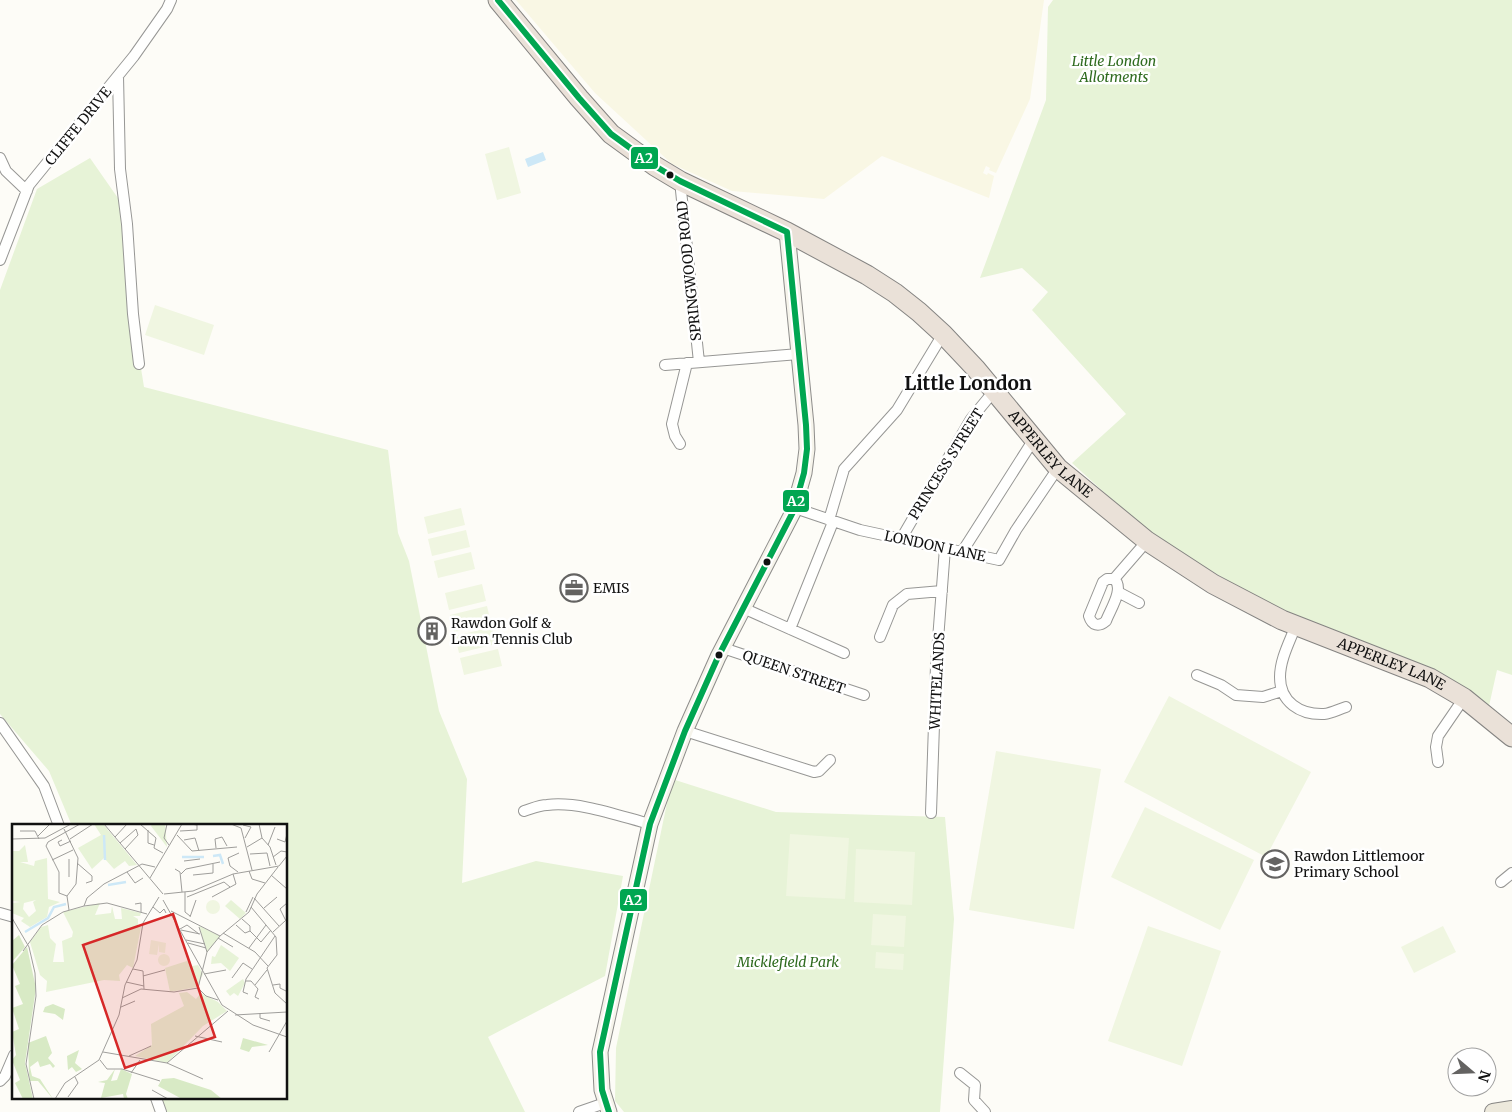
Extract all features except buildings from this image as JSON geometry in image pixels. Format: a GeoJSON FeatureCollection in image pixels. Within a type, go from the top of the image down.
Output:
{"type":"FeatureCollection","features":[{"type":"Feature","properties":{"kind":"highway","name":"APPERLEY LANE"},"geometry":{"type":"LineString","coordinates":[[498,0],[578,98],[611,134],[655,166],[680,181],[788,232],[867,275],[895,293],[943,334],[994,391],[1058,468],[1147,541],[1213,584],[1296,625],[1430,678],[1464,698],[1512,737]]}},
{"type":"Feature","properties":{"kind":"main road"},"geometry":{"type":"LineString","coordinates":[[767,222],[789,256]]}},
{"type":"Feature","properties":{"kind":"main road"},"geometry":{"type":"LineString","coordinates":[[607,1107],[602,1090],[600,1052],[650,824],[684,731],[723,648],[795,508],[804,473],[807,449],[806,425],[788,232]]}},
{"type":"Feature","properties":{"kind":"main road"},"geometry":{"type":"LineString","coordinates":[[1493,1112],[1512,1109]]}},
{"type":"Feature","properties":{"kind":"street","name":"CLIFFE DRIVE"},"geometry":{"type":"LineString","coordinates":[[0,260],[29,185],[134,56],[167,9],[171,0]]}},
{"type":"Feature","properties":{"kind":"street"},"geometry":{"type":"LineString","coordinates":[[118,76],[120,169],[127,224],[133,314],[139,364]]}},
{"type":"Feature","properties":{"kind":"street"},"geometry":{"type":"LineString","coordinates":[[0,158],[6,171],[27,191]]}},
{"type":"Feature","properties":{"kind":"street","name":"SPRINGWOOD ROAD"},"geometry":{"type":"LineString","coordinates":[[680,181],[699,362]]}},
{"type":"Feature","properties":{"kind":"street"},"geometry":{"type":"LineString","coordinates":[[790,629],[831,521],[844,469],[897,410],[943,334]]}},
{"type":"Feature","properties":{"kind":"street"},"geometry":{"type":"LineString","coordinates":[[665,364],[799,354]]}},
{"type":"Feature","properties":{"kind":"street"},"geometry":{"type":"LineString","coordinates":[[680,444],[675,436],[672,424],[687,363]]}},
{"type":"Feature","properties":{"kind":"street","name":"PRINCESS STREET"},"geometry":{"type":"LineString","coordinates":[[901,539],[971,419],[994,391]]}},
{"type":"Feature","properties":{"kind":"street"},"geometry":{"type":"LineString","coordinates":[[962,552],[1034,439]]}},
{"type":"Feature","properties":{"kind":"street","name":"LONDON LANE"},"geometry":{"type":"LineString","coordinates":[[795,508],[831,521],[901,539],[999,560],[1016,530],[1058,468]]}},
{"type":"Feature","properties":{"kind":"street"},"geometry":{"type":"LineString","coordinates":[[1114,579],[1118,584],[1118,592],[1106,621],[1099,625],[1092,623],[1089,616],[1103,582],[1108,579],[1114,579],[1147,541]]}},
{"type":"Feature","properties":{"kind":"street","name":"WHITELANDS"},"geometry":{"type":"LineString","coordinates":[[931,813],[936,666],[945,548]]}},
{"type":"Feature","properties":{"kind":"street"},"geometry":{"type":"LineString","coordinates":[[880,637],[893,605],[907,594],[942,591]]}},
{"type":"Feature","properties":{"kind":"street"},"geometry":{"type":"LineString","coordinates":[[1118,592],[1138,603]]}},
{"type":"Feature","properties":{"kind":"street"},"geometry":{"type":"LineString","coordinates":[[744,608],[844,653]]}},
{"type":"Feature","properties":{"kind":"street"},"geometry":{"type":"LineString","coordinates":[[1296,625],[1283,656],[1280,676],[1282,691],[1289,703],[1299,710],[1324,714],[1346,707]]}},
{"type":"Feature","properties":{"kind":"street","name":"QUEEN STREET"},"geometry":{"type":"LineString","coordinates":[[723,648],[864,695]]}},
{"type":"Feature","properties":{"kind":"street"},"geometry":{"type":"LineString","coordinates":[[1197,675],[1221,685],[1236,695],[1263,697],[1282,691]]}},
{"type":"Feature","properties":{"kind":"street"},"geometry":{"type":"LineString","coordinates":[[1438,762],[1436,747],[1438,736],[1464,698]]}},
{"type":"Feature","properties":{"kind":"street"},"geometry":{"type":"LineString","coordinates":[[0,723],[44,786],[58,824]]}},
{"type":"Feature","properties":{"kind":"street"},"geometry":{"type":"LineString","coordinates":[[684,731],[814,772],[819,771],[830,760]]}},
{"type":"Feature","properties":{"kind":"street"},"geometry":{"type":"LineString","coordinates":[[524,811],[547,804],[568,805],[592,809],[650,824]]}},
{"type":"Feature","properties":{"kind":"street"},"geometry":{"type":"LineString","coordinates":[[1501,882],[1512,873]]}},
{"type":"Feature","properties":{"kind":"street"},"geometry":{"type":"LineString","coordinates":[[0,1081],[5,1076],[12,1060]]}},
{"type":"Feature","properties":{"kind":"street"},"geometry":{"type":"LineString","coordinates":[[960,1072],[976,1085],[974,1100],[985,1112]]}},
{"type":"Feature","properties":{"kind":"street"},"geometry":{"type":"LineString","coordinates":[[157,1100],[161,1112]]}},
{"type":"Feature","properties":{"kind":"street"},"geometry":{"type":"LineString","coordinates":[[579,1112],[607,1107]]}},
{"type":"Feature","properties":{"kind":"shaded area"},"geometry":{"type":"Polygon","coordinates":[[[516,0],[1044,0],[1030,99],[996,173],[989,170],[990,168],[986,166],[983,173],[994,176],[989,198],[882,156],[824,199],[732,191],[672,164],[595,93],[516,0]]]}},
{"type":"Feature","properties":{"kind":"green space","name":"Little London Allotments"},"geometry":{"type":"Polygon","coordinates":[[[1053,0],[1512,0],[1512,675],[1497,670],[1489,706],[1443,674],[1362,645],[1303,620],[1245,591],[1141,526],[1072,463],[1126,414],[1032,310],[1048,292],[1022,268],[980,278],[1046,100],[1048,7],[1053,0]]]}},
{"type":"Feature","properties":{"kind":"green space"},"geometry":{"type":"Polygon","coordinates":[[[509,147],[521,193],[497,200],[485,154],[509,147]]]}},
{"type":"Feature","properties":{"kind":"green space"},"geometry":{"type":"Polygon","coordinates":[[[90,158],[120,201],[128,287],[144,387],[388,450],[398,533],[409,561],[439,711],[467,779],[462,883],[536,861],[623,876],[605,976],[488,1037],[525,1112],[166,1112],[161,1100],[288,1100],[288,824],[71,824],[49,771],[0,714],[0,290],[37,189],[90,158]]]}},
{"type":"Feature","properties":{"kind":"green space"},"geometry":{"type":"Polygon","coordinates":[[[155,305],[214,325],[204,355],[145,335],[155,305]]]}},
{"type":"Feature","properties":{"kind":"green space"},"geometry":{"type":"Polygon","coordinates":[[[461,508],[465,525],[428,534],[424,517],[461,508]]]}},
{"type":"Feature","properties":{"kind":"green space"},"geometry":{"type":"Polygon","coordinates":[[[466,530],[470,547],[432,556],[428,539],[466,530]]]}},
{"type":"Feature","properties":{"kind":"green space"},"geometry":{"type":"Polygon","coordinates":[[[471,552],[475,569],[438,578],[434,561],[471,552]]]}},
{"type":"Feature","properties":{"kind":"green space"},"geometry":{"type":"Polygon","coordinates":[[[482,584],[486,601],[449,610],[445,593],[482,584]]]}},
{"type":"Feature","properties":{"kind":"green space"},"geometry":{"type":"Polygon","coordinates":[[[487,606],[491,623],[454,632],[450,615],[487,606]]]}},
{"type":"Feature","properties":{"kind":"green space"},"geometry":{"type":"Polygon","coordinates":[[[492,627],[496,644],[459,653],[455,636],[492,627]]]}},
{"type":"Feature","properties":{"kind":"green space"},"geometry":{"type":"Polygon","coordinates":[[[498,649],[502,666],[464,675],[460,658],[498,649]]]}},
{"type":"Feature","properties":{"kind":"green space"},"geometry":{"type":"Polygon","coordinates":[[[1169,696],[1311,772],[1266,857],[1124,782],[1169,696]]]}},
{"type":"Feature","properties":{"kind":"green space"},"geometry":{"type":"Polygon","coordinates":[[[996,751],[1101,769],[1074,929],[969,910],[996,751]]]}},
{"type":"Feature","properties":{"kind":"green space","name":"Micklefield Park"},"geometry":{"type":"Polygon","coordinates":[[[672,779],[776,812],[945,817],[954,919],[940,1112],[624,1112],[615,1101],[616,1048],[672,779]]]}},
{"type":"Feature","properties":{"kind":"green space"},"geometry":{"type":"Polygon","coordinates":[[[1145,807],[1254,860],[1220,930],[1111,877],[1145,807]]]}},
{"type":"Feature","properties":{"kind":"green space"},"geometry":{"type":"Polygon","coordinates":[[[790,834],[849,838],[845,899],[786,896],[790,834]]]}},
{"type":"Feature","properties":{"kind":"green space"},"geometry":{"type":"Polygon","coordinates":[[[856,849],[915,852],[912,905],[854,902],[856,849]]]}},
{"type":"Feature","properties":{"kind":"green space"},"geometry":{"type":"Polygon","coordinates":[[[873,914],[906,916],[904,947],[871,945],[873,914]]]}},
{"type":"Feature","properties":{"kind":"green space"},"geometry":{"type":"Polygon","coordinates":[[[1148,926],[1221,951],[1182,1066],[1108,1041],[1148,926]]]}},
{"type":"Feature","properties":{"kind":"green space"},"geometry":{"type":"Polygon","coordinates":[[[1443,926],[1456,952],[1414,973],[1401,947],[1443,926]]]}},
{"type":"Feature","properties":{"kind":"green space"},"geometry":{"type":"Polygon","coordinates":[[[876,952],[904,954],[903,970],[875,968],[876,952]]]}},
{"type":"Feature","properties":{"kind":"water"},"geometry":{"type":"Polygon","coordinates":[[[543,152],[546,160],[528,167],[525,159],[543,152]]]}},
{"type":"Feature","properties":{"kind":"transit line","name":"A2"},"geometry":{"type":"LineString","coordinates":[[498,0],[611,134],[655,166],[680,181],[787,232],[806,425],[807,449],[804,473],[793,512],[718,657],[685,731],[650,824],[600,1052],[602,1090],[609,1112]]}},
{"type":"Feature","properties":{"kind":"place","name":"EMIS"},"geometry":{"type":"Point","coordinates":[574,588]}},
{"type":"Feature","properties":{"kind":"place","name":"Rawdon Golf & Lawn Tennis Club"},"geometry":{"type":"Point","coordinates":[432,631]}},
{"type":"Feature","properties":{"kind":"place","name":"Rawdon Littlemoor Primary School"},"geometry":{"type":"Point","coordinates":[1275,864]}},
{"type":"Feature","properties":{"kind":"district","name":"Little London"},"geometry":{"type":"Point","coordinates":[968,383]}}]}
